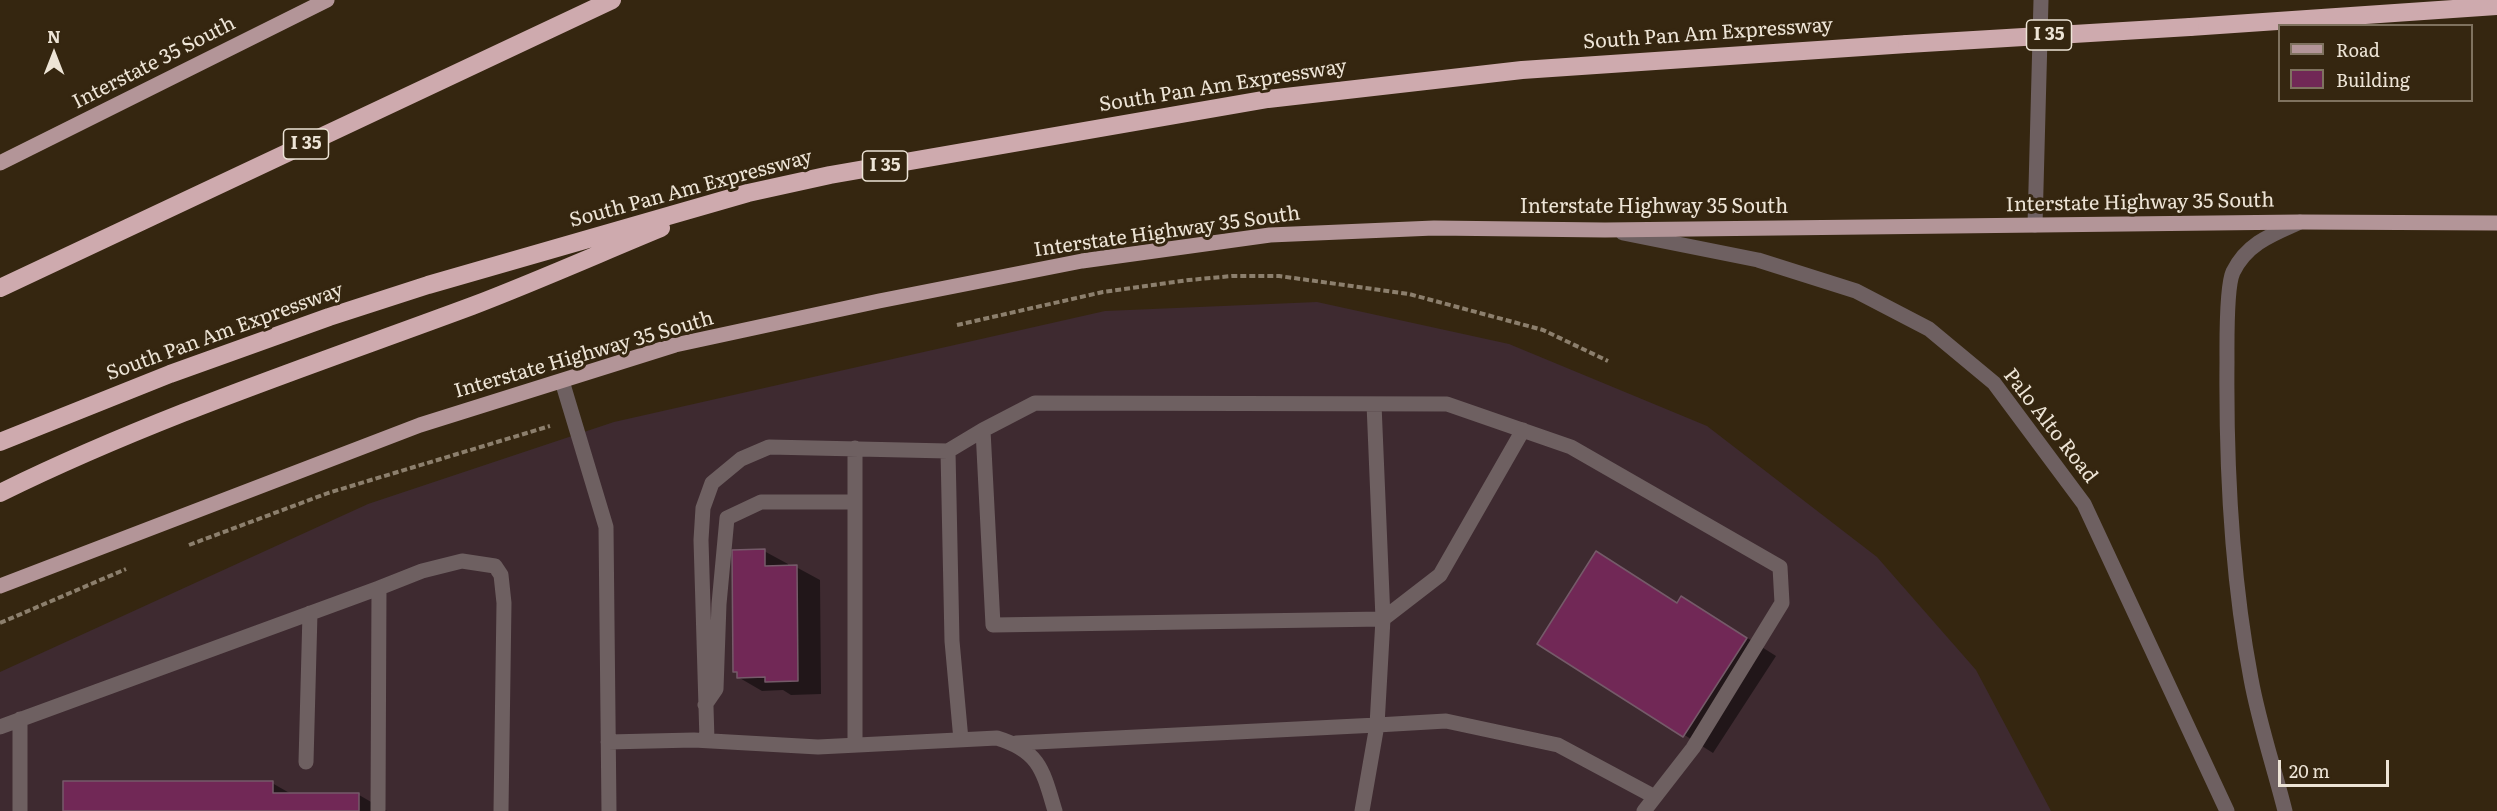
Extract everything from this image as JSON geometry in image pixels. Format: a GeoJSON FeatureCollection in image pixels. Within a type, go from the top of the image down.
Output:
{"type":"FeatureCollection","features":[{"type":"Feature","properties":{"kind":"highway","name":"I 35"},"geometry":{"type":"LineString","coordinates":[[0,288],[612,0]]}},
{"type":"Feature","properties":{"kind":"highway","name":"South Pan Am Expressway"},"geometry":{"type":"LineString","coordinates":[[0,442],[170,374],[329,317],[428,285],[748,193],[842,173],[1268,99],[1522,70],[2497,6]]}},
{"type":"Feature","properties":{"kind":"highway"},"geometry":{"type":"LineString","coordinates":[[0,493],[48,470],[213,401],[474,305],[748,193]]}},
{"type":"Feature","properties":{"kind":"main road","name":"Interstate 35 South"},"geometry":{"type":"LineString","coordinates":[[0,163],[327,0]]}},
{"type":"Feature","properties":{"kind":"main road","name":"Interstate Highway 35 South"},"geometry":{"type":"LineString","coordinates":[[0,586],[420,425],[675,345],[879,301],[1082,261],[1270,235],[1434,228],[1605,230],[2300,222],[2497,223]]}},
{"type":"Feature","properties":{"kind":"street"},"geometry":{"type":"LineString","coordinates":[[2035,225],[2042,0]]}},
{"type":"Feature","properties":{"kind":"street"},"geometry":{"type":"LineString","coordinates":[[2285,811],[2251,681],[2237,595],[2230,515],[2227,428],[2228,324],[2232,274],[2244,253],[2260,239],[2300,222]]}},
{"type":"Feature","properties":{"kind":"street","name":"Palo Alto Road"},"geometry":{"type":"LineString","coordinates":[[1605,230],[1758,260],[1856,291],[1929,329],[1994,383],[2084,504],[2227,811]]}},
{"type":"Feature","properties":{"kind":"street"},"geometry":{"type":"LineString","coordinates":[[561,381],[606,527],[609,811]]}},
{"type":"Feature","properties":{"kind":"street"},"geometry":{"type":"LineString","coordinates":[[706,740],[701,540],[703,508],[712,483],[741,459],[769,447],[948,451],[1035,403],[1447,404],[1571,447],[1780,567],[1782,603],[1693,748],[1644,811]]}},
{"type":"Feature","properties":{"kind":"street"},"geometry":{"type":"LineString","coordinates":[[1362,811],[1377,725],[1383,619],[1374,404]]}},
{"type":"Feature","properties":{"kind":"street"},"geometry":{"type":"LineString","coordinates":[[983,430],[993,625],[1383,619],[1440,575],[1523,430]]}},
{"type":"Feature","properties":{"kind":"street"},"geometry":{"type":"LineString","coordinates":[[855,448],[855,745]]}},
{"type":"Feature","properties":{"kind":"street"},"geometry":{"type":"LineString","coordinates":[[948,451],[952,641],[961,740]]}},
{"type":"Feature","properties":{"kind":"street"},"geometry":{"type":"LineString","coordinates":[[705,705],[716,689],[727,518],[761,502],[855,502]]}},
{"type":"Feature","properties":{"kind":"street"},"geometry":{"type":"LineString","coordinates":[[0,727],[422,571],[462,561],[495,566],[501,575],[504,603],[501,811]]}},
{"type":"Feature","properties":{"kind":"street"},"geometry":{"type":"LineString","coordinates":[[378,811],[379,588]]}},
{"type":"Feature","properties":{"kind":"street"},"geometry":{"type":"LineString","coordinates":[[306,762],[310,613]]}},
{"type":"Feature","properties":{"kind":"street"},"geometry":{"type":"LineString","coordinates":[[20,719],[20,811]]}},
{"type":"Feature","properties":{"kind":"street"},"geometry":{"type":"LineString","coordinates":[[608,742],[706,740],[756,745],[818,747],[997,738],[1016,743],[1446,721],[1558,745],[1655,797]]}},
{"type":"Feature","properties":{"kind":"street"},"geometry":{"type":"LineString","coordinates":[[1016,743],[1035,758],[1046,781],[1055,811]]}},
{"type":"Feature","properties":{"kind":"path"},"geometry":{"type":"LineString","coordinates":[[957,325],[1103,292],[1232,276],[1279,276],[1409,294],[1543,330],[1608,361]]}},
{"type":"Feature","properties":{"kind":"path"},"geometry":{"type":"LineString","coordinates":[[186,546],[328,493],[573,419]]}},
{"type":"Feature","properties":{"kind":"path"},"geometry":{"type":"LineString","coordinates":[[0,623],[132,567]]}},
{"type":"Feature","properties":{"kind":"shaded area"},"geometry":{"type":"Polygon","coordinates":[[[1317,302],[1509,344],[1707,426],[1877,557],[1976,670],[2051,811],[0,811],[0,672],[368,504],[614,422],[1105,311],[1317,302]]]}},
{"type":"Feature","properties":{"kind":"building"},"geometry":{"type":"Polygon","coordinates":[[[765,549],[765,566],[797,565],[798,681],[765,682],[765,677],[737,678],[737,672],[733,672],[732,550],[765,549]]]}},
{"type":"Feature","properties":{"kind":"building"},"geometry":{"type":"Polygon","coordinates":[[[1596,551],[1677,603],[1681,596],[1747,638],[1683,737],[1537,644],[1596,551]]]}},
{"type":"Feature","properties":{"kind":"building"},"geometry":{"type":"Polygon","coordinates":[[[63,781],[273,781],[273,793],[359,793],[359,811],[63,811],[63,781]]]}}]}
